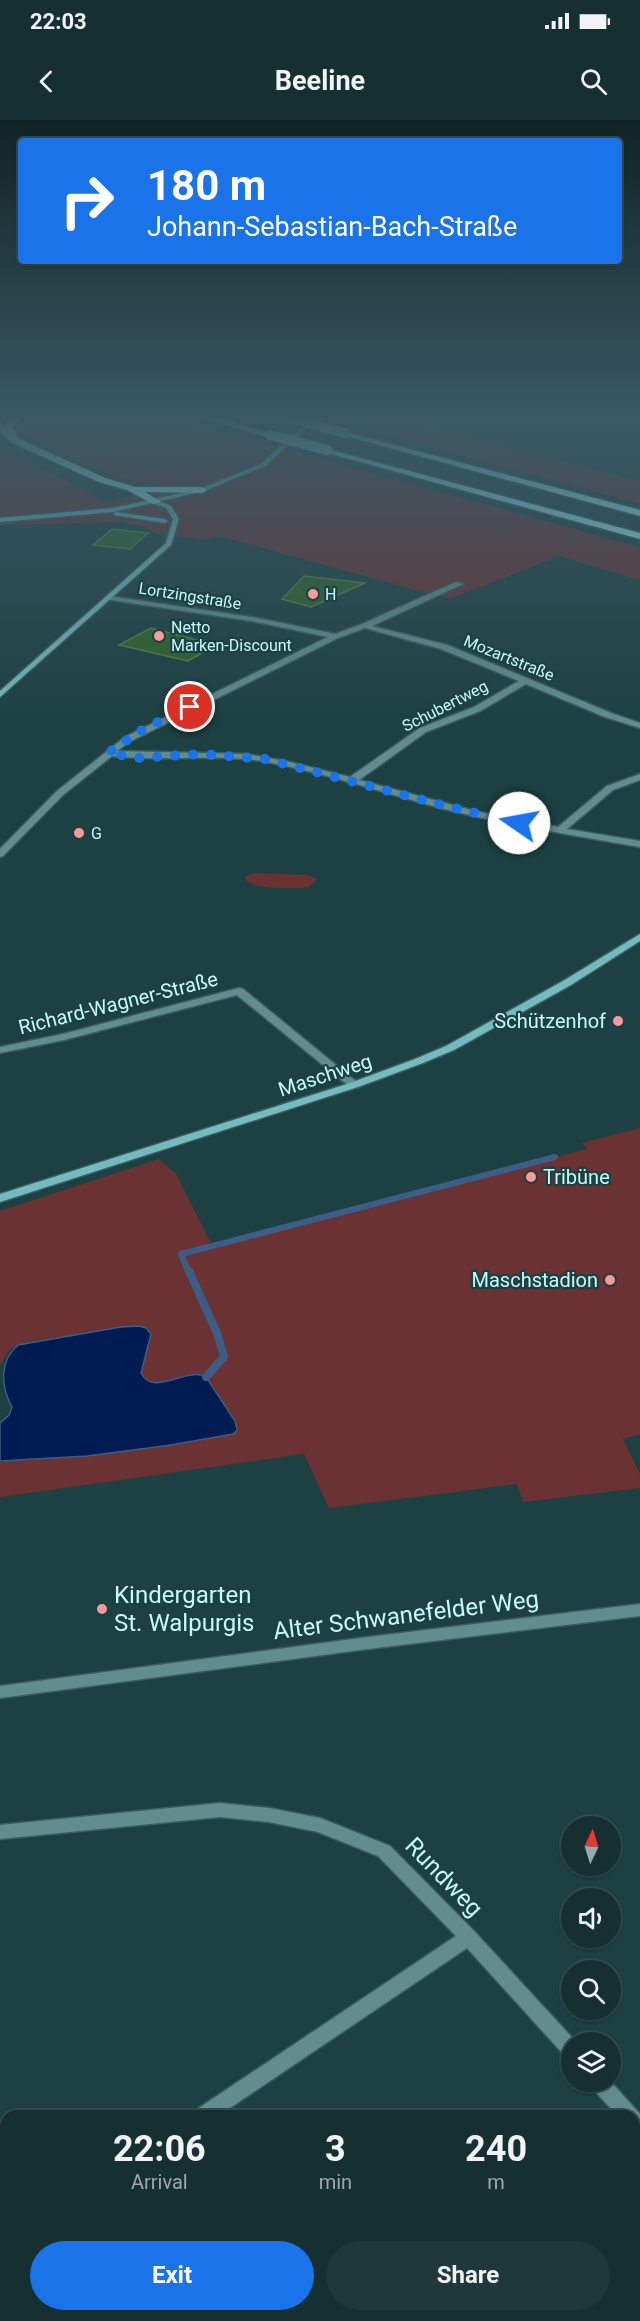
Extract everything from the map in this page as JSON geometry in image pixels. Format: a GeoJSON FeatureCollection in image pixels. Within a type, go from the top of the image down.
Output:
{"type":"FeatureCollection","features":[{"type":"Feature","properties":{"kind":"highway"},"geometry":{"type":"LineString","coordinates":[[581,520],[637,535]]}},
{"type":"Feature","properties":{"kind":"main road"},"geometry":{"type":"LineString","coordinates":[[159,520],[173,525]]}},
{"type":"Feature","properties":{"kind":"main road"},"geometry":{"type":"LineString","coordinates":[[0,695],[169,544],[176,520]]}},
{"type":"Feature","properties":{"kind":"main road","name":"Maschweg"},"geometry":{"type":"LineString","coordinates":[[0,1197],[354,1085],[450,1048],[567,982],[640,937]]}},
{"type":"Feature","properties":{"kind":"street"},"geometry":{"type":"LineString","coordinates":[[0,854],[60,793],[108,753],[145,728],[335,636],[365,626],[459,584]]}},
{"type":"Feature","properties":{"kind":"street","name":"Lortzingstraße"},"geometry":{"type":"LineString","coordinates":[[111,598],[246,618],[335,636]]}},
{"type":"Feature","properties":{"kind":"street","name":"Mozartstraße"},"geometry":{"type":"LineString","coordinates":[[365,626],[430,643],[640,726]]}},
{"type":"Feature","properties":{"kind":"street","name":"Schubertweg"},"geometry":{"type":"LineString","coordinates":[[351,781],[423,730],[477,709],[525,681]]}},
{"type":"Feature","properties":{"kind":"street"},"geometry":{"type":"LineString","coordinates":[[108,753],[138,758],[200,754],[265,759],[454,808],[640,844]]}},
{"type":"Feature","properties":{"kind":"street"},"geometry":{"type":"LineString","coordinates":[[560,830],[610,788],[640,777]]}},
{"type":"Feature","properties":{"kind":"street","name":"Richard-Wagner-Straße"},"geometry":{"type":"LineString","coordinates":[[0,1050],[64,1037],[239,991],[354,1085]]}},
{"type":"Feature","properties":{"kind":"street","name":"Alter Schwanefelder Weg"},"geometry":{"type":"LineString","coordinates":[[0,1692],[368,1643],[640,1610]]}},
{"type":"Feature","properties":{"kind":"street","name":"Rundweg"},"geometry":{"type":"LineString","coordinates":[[0,1832],[220,1810],[269,1815],[320,1825],[384,1851],[469,1937],[212,2110]]}},
{"type":"Feature","properties":{"kind":"street"},"geometry":{"type":"LineString","coordinates":[[469,1937],[561,2039]]}},
{"type":"Feature","properties":{"kind":"street"},"geometry":{"type":"LineString","coordinates":[[608,2092],[625,2110]]}},
{"type":"Feature","properties":{"kind":"shaded area"},"geometry":{"type":"Polygon","coordinates":[[[0,520],[541,520],[640,547],[640,580],[559,556],[450,599],[218,536],[205,540],[158,534],[145,527],[120,522],[0,525],[0,520]]]}},
{"type":"Feature","properties":{"kind":"shaded area"},"geometry":{"type":"Polygon","coordinates":[[[255,873],[308,875],[317,879],[309,887],[266,887],[246,880],[246,876],[255,873]]]}},
{"type":"Feature","properties":{"kind":"shaded area"},"geometry":{"type":"Polygon","coordinates":[[[640,1128],[640,1434],[623,1439],[640,1474],[640,1488],[523,1502],[517,1484],[329,1508],[304,1454],[0,1497],[0,1461],[73,1457],[171,1445],[235,1421],[206,1377],[189,1375],[155,1383],[147,1380],[141,1373],[151,1334],[146,1328],[121,1327],[18,1345],[10,1349],[0,1366],[0,1211],[159,1159],[176,1174],[212,1245],[587,1149],[582,1143],[640,1128]]]}},
{"type":"Feature","properties":{"kind":"water"},"geometry":{"type":"Polygon","coordinates":[[[121,1327],[146,1328],[151,1334],[141,1373],[147,1380],[154,1383],[189,1375],[206,1377],[235,1421],[237,1430],[233,1434],[87,1456],[0,1461],[0,1423],[9,1415],[12,1407],[5,1390],[5,1365],[18,1345],[121,1327]]]}},
{"type":"Feature","properties":{"kind":"building"},"geometry":{"type":"Polygon","coordinates":[[[112,529],[148,533],[130,549],[93,545],[112,529]]]}},
{"type":"Feature","properties":{"kind":"building","name":"H"},"geometry":{"type":"Polygon","coordinates":[[[304,576],[365,583],[311,607],[282,599],[304,576]]]}},
{"type":"Feature","properties":{"kind":"building","name":"Netto Marken-Discount"},"geometry":{"type":"Polygon","coordinates":[[[151,628],[216,645],[188,661],[119,645],[151,628]]]}},
{"type":"Feature","properties":{"kind":"waterway"},"geometry":{"type":"LineString","coordinates":[[189,1273],[181,1254],[555,1157]]}},
{"type":"Feature","properties":{"kind":"waterway"},"geometry":{"type":"LineString","coordinates":[[189,1271],[217,1333],[224,1357],[206,1377]]}},
{"type":"Feature","properties":{"kind":"place","name":"H"},"geometry":{"type":"Point","coordinates":[313,594]}},
{"type":"Feature","properties":{"kind":"place","name":"Netto Marken-Discount"},"geometry":{"type":"Point","coordinates":[159,636]}},
{"type":"Feature","properties":{"kind":"place","name":"G"},"geometry":{"type":"Point","coordinates":[79,833]}},
{"type":"Feature","properties":{"kind":"place","name":"Schützenhof"},"geometry":{"type":"Point","coordinates":[618,1021]}},
{"type":"Feature","properties":{"kind":"place","name":"Tribüne"},"geometry":{"type":"Point","coordinates":[531,1177]}},
{"type":"Feature","properties":{"kind":"place","name":"Maschstadion"},"geometry":{"type":"Point","coordinates":[610,1280]}},
{"type":"Feature","properties":{"kind":"place","name":"Kindergarten St. Walpurgis"},"geometry":{"type":"Point","coordinates":[102,1609]}},
{"type":"Feature","properties":{"kind":"route"},"geometry":{"type":"LineString","coordinates":[[190,707],[145,728],[108,753],[138,758],[200,754],[265,759],[519,823]]}}]}
